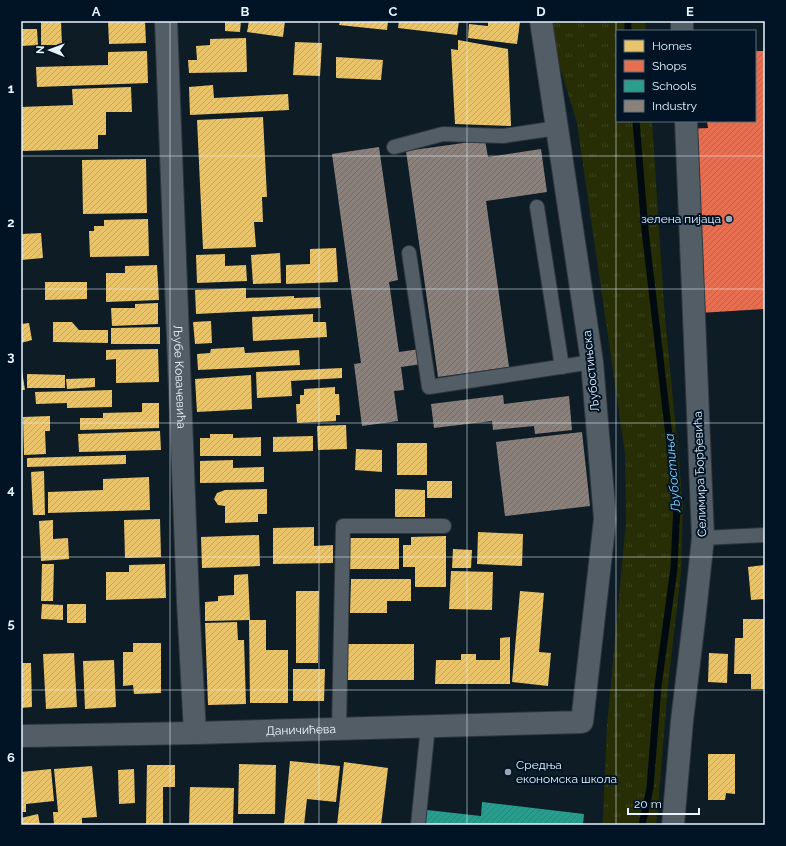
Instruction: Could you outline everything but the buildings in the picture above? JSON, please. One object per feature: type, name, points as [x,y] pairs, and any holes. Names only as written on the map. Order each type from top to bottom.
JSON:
[{"type":"street","name":"Љубе Ковачевића","points":[[166,21],[188,602],[195,733]]},
{"type":"street","name":"Љубостињска","points":[[541,21],[592,362],[605,519],[582,722]]},
{"type":"street","name":"Селимира Ђорђевића","points":[[673,825],[682,721],[703,538],[686,122]]},
{"type":"street","name":"Даничићева","points":[[21,736],[195,733],[582,722]]},
{"type":"lane","points":[[394,146],[443,134],[503,136],[557,128]]},
{"type":"lane","points":[[537,207],[562,367]]},
{"type":"lane","points":[[409,253],[429,387],[592,362]]},
{"type":"lane","points":[[338,729],[343,526],[444,526]]},
{"type":"lane","points":[[703,538],[765,535]]},
{"type":"lane","points":[[418,825],[428,726]]},
{"type":"green space","points":[[546,21],[645,21],[646,30],[616,30],[616,122],[652,122],[664,306],[683,505],[681,572],[668,685],[656,825],[602,825],[607,725],[626,522],[625,453],[577,123]]},
{"type":"waterway","name":"Љубостиња","points":[[628,21],[628,30]]},
{"type":"waterway","name":"Љубостиња","points":[[636,122],[645,230],[677,504],[674,568],[658,686],[650,788],[642,825]]},
{"type":"place","name":"зелена пијаца","points":[[729,219]]},
{"type":"place","name":"Средња економска школа","points":[[508,772]]}]
